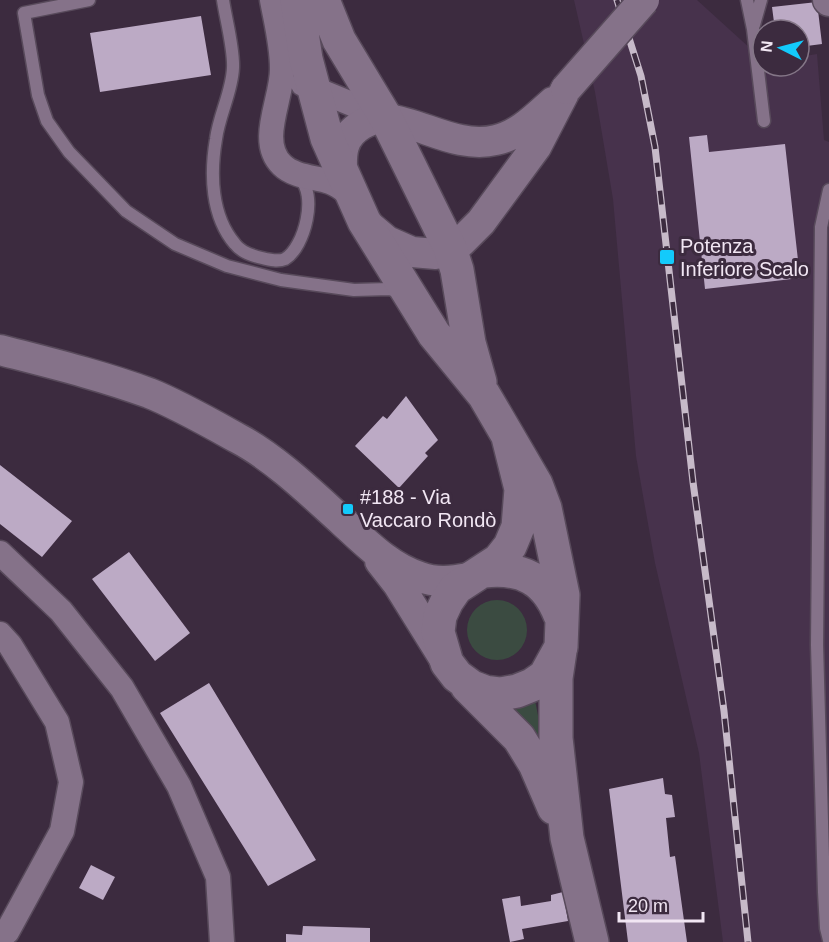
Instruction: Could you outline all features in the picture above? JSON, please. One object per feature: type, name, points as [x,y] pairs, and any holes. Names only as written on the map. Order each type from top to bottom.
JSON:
[{"type":"main road","points":[[297,0],[313,88],[327,138],[353,197],[434,334],[484,395],[536,484],[545,508],[562,595],[560,615],[562,631],[556,678],[555,714],[567,838],[592,942]]},
{"type":"main road","points":[[323,0],[339,40],[386,118],[450,248],[457,270],[469,342],[484,395]]},
{"type":"main road","points":[[508,437],[521,489],[518,527],[510,546],[499,560],[456,588],[440,616],[438,632],[452,670],[519,738],[535,764],[567,838]]},
{"type":"main road","points":[[477,575],[508,570],[532,578],[554,599],[560,615]]},
{"type":"main road","points":[[452,670],[472,687],[485,692],[501,694],[517,691],[545,676],[561,647]]},
{"type":"street","points":[[272,0],[281,54],[282,82],[272,127],[274,154],[282,165],[291,171],[331,182],[340,187],[353,197],[387,241],[412,252],[436,254],[471,234],[536,147],[566,89]]},
{"type":"street","points":[[281,54],[293,76],[301,83],[386,118],[466,141],[497,140],[512,135],[526,126],[566,89],[644,0]]},
{"type":"street","points":[[353,197],[344,145],[350,134],[368,122],[386,118]]},
{"type":"street","points":[[0,350],[88,373],[152,394],[242,440],[299,482],[367,544],[394,565],[421,578],[450,581],[477,575]]},
{"type":"street","points":[[367,544],[398,584],[452,670]]},
{"type":"street","points":[[0,553],[62,611],[122,688],[173,776],[218,877],[222,942]]},
{"type":"street","points":[[0,634],[10,645],[57,722],[71,782],[62,831],[9,937]]},
{"type":"lane","points":[[89,0],[24,13],[38,95],[47,121],[69,152],[126,211],[175,244],[227,266],[291,281],[354,290],[389,289],[401,292],[418,306]]},
{"type":"lane","points":[[223,0],[233,66],[230,87],[216,139],[213,188],[220,222],[236,245],[252,256],[274,261],[283,260],[293,252],[304,234],[307,190],[304,182],[291,171]]},
{"type":"lane","points":[[747,0],[751,19]]},
{"type":"lane","points":[[756,18],[761,0]]},
{"type":"lane","points":[[759,78],[764,121]]},
{"type":"lane","points":[[829,190],[821,227],[817,645],[824,892],[829,940]]},
{"type":"shaded area","points":[[574,0],[697,0],[751,49],[751,78],[811,78],[811,55],[817,54],[824,140],[829,142],[829,942],[723,942],[699,753],[655,563],[636,456],[613,199],[595,92]]},
{"type":"green space","points":[[491,600],[503,600],[519,608],[525,618],[527,630],[525,642],[519,652],[503,660],[491,660],[475,652],[467,636],[467,624],[475,608]]},
{"type":"green space","points":[[535,700],[542,736],[539,740],[513,710],[513,708]]},
{"type":"building","points":[[817,2],[822,44],[811,45],[811,18],[773,18],[772,7]]},
{"type":"building","points":[[201,16],[211,75],[100,92],[90,33]]},
{"type":"building","points":[[707,135],[709,152],[785,144],[800,278],[705,289],[689,137]]},
{"type":"building","points":[[406,396],[438,440],[425,453],[428,456],[399,488],[355,446],[383,416],[387,419]]},
{"type":"building","points":[[0,465],[72,521],[42,557],[0,524]]},
{"type":"building","points":[[129,552],[190,633],[155,661],[92,579]]},
{"type":"building","points":[[209,683],[316,860],[268,886],[160,713]]},
{"type":"building","points":[[663,778],[665,794],[672,795],[675,817],[666,818],[670,857],[675,856],[687,942],[628,942],[609,789]]},
{"type":"building","points":[[91,865],[115,877],[103,900],[79,888]]},
{"type":"building","points":[[563,892],[568,921],[522,929],[524,939],[510,942],[502,899],[520,896],[521,906],[551,901],[551,895]]},
{"type":"building","points":[[303,926],[370,928],[370,942],[286,942],[286,934],[302,935]]},
{"type":"railway","points":[[617,0],[641,76],[655,147],[693,482],[724,711],[748,942]]},
{"type":"place","name":"Potenza Inferiore Scalo","points":[[667,257]]},
{"type":"place","name":"#188 - Via Vaccaro Rondò","points":[[348,509]]}]
